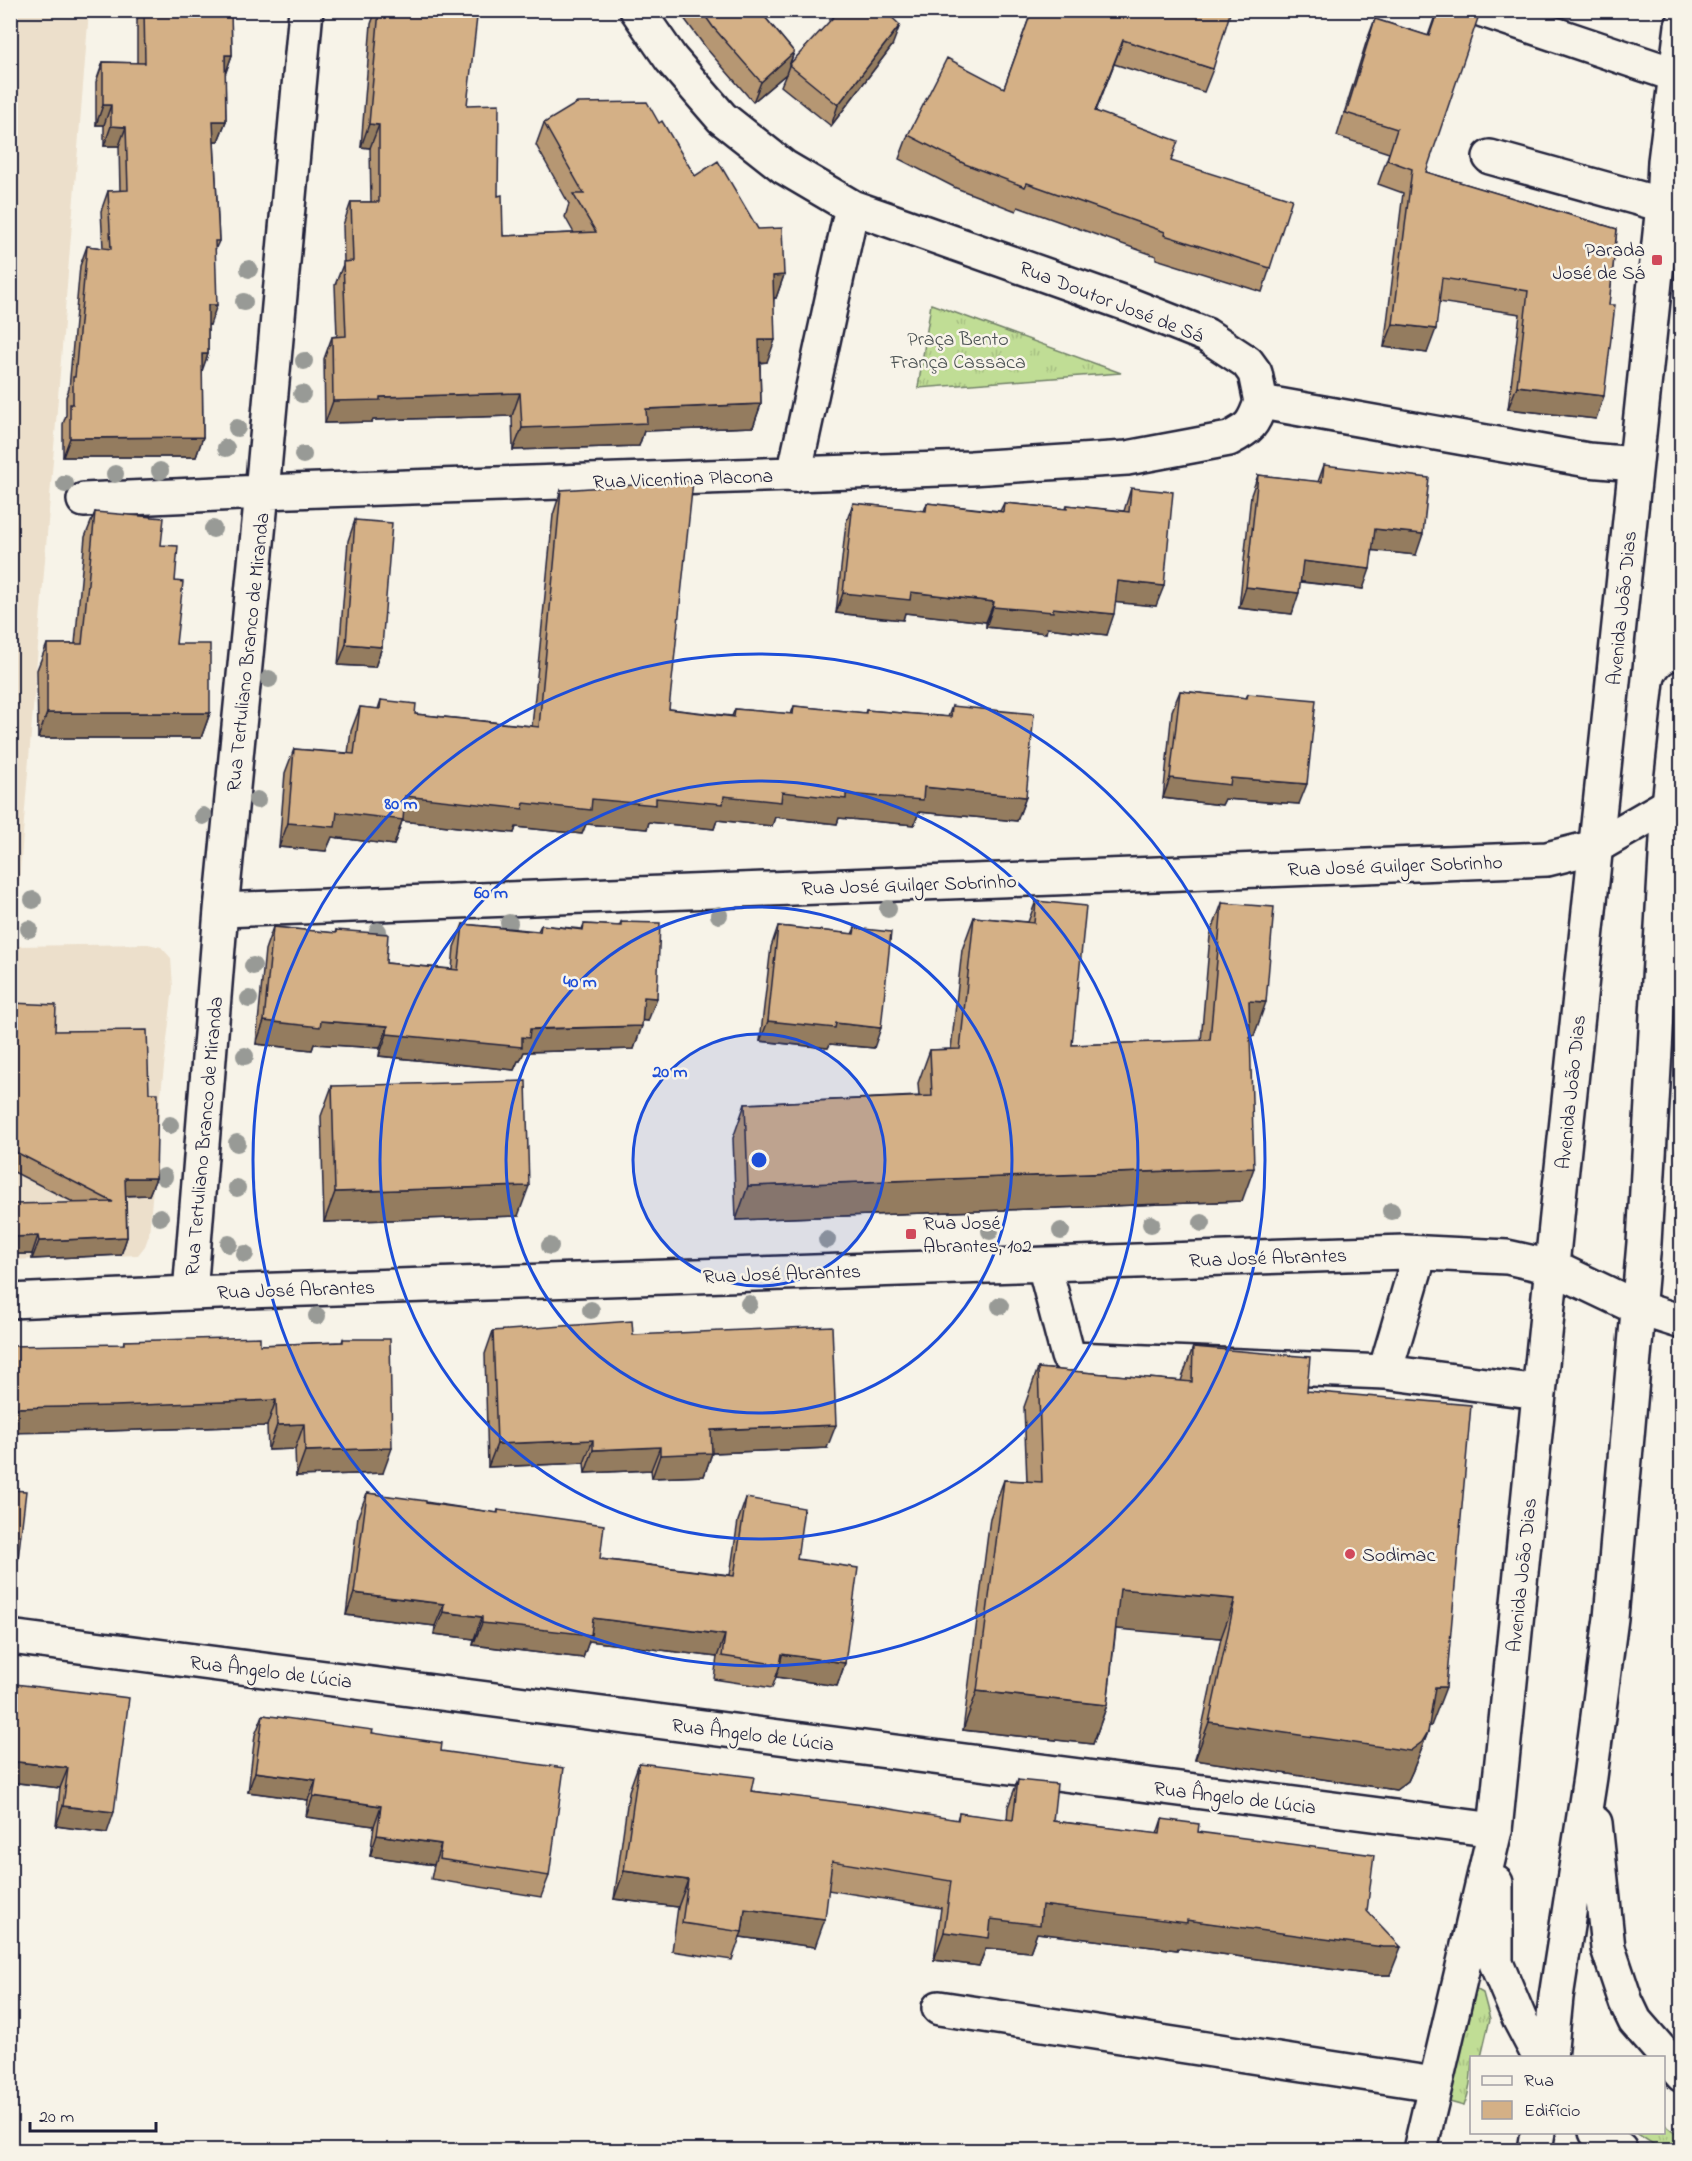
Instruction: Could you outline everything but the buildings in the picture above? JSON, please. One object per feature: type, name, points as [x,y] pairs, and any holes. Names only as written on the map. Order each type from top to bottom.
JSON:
[{"type":"street","name":"Rua Tertuliano Branco de Miranda","points":[[190,1293],[221,910],[306,10]]},
{"type":"street","name":"Rua Doutor José de Sá","points":[[637,10],[671,59],[722,118],[784,167],[852,207],[1131,305],[1206,335],[1247,362],[1255,373],[1261,402]]},
{"type":"street","points":[[1483,10],[1676,75]]},
{"type":"street","name":"Avenida João Dias","points":[[1420,2151],[1495,1830],[1663,205],[1665,161],[1682,26]]},
{"type":"street","points":[[1490,157],[1663,205]]},
{"type":"street","points":[[794,475],[852,207]]},
{"type":"street","name":"Rua Vicentina Placona","points":[[84,500],[971,468],[1127,458],[1229,439],[1244,431],[1254,422],[1261,402]]},
{"type":"street","points":[[1261,402],[1588,459],[1635,464]]},
{"type":"street","points":[[1550,2056],[1556,1996],[1590,1777],[1611,1618],[1644,1243],[1682,687]]},
{"type":"street","name":"Rua José Guilger Sobrinho","points":[[221,910],[1547,859],[1595,847],[1675,800]]},
{"type":"street","points":[[1385,1372],[1420,1253]]},
{"type":"street","name":"Rua José Abrantes","points":[[10,1301],[190,1293],[1420,1253],[1507,1257],[1552,1267],[1638,1308],[1682,1322]]},
{"type":"street","points":[[1044,1265],[1068,1356],[1074,1359],[1385,1372],[1539,1392]]},
{"type":"street","name":"Rua Ângelo de Lúcia","points":[[10,1637],[1495,1830]]},
{"type":"street","points":[[1590,1777],[1608,1948],[1626,2002],[1635,2021],[1682,2075]]},
{"type":"street","points":[[1495,1830],[1496,1963],[1520,2020],[1539,2056]]},
{"type":"street","points":[[939,2008],[1434,2084]]},
{"type":"street","points":[[1535,2151],[1538,2134]]},
{"type":"street","points":[[1597,2134],[1620,2151]]},
{"type":"shaded area","points":[[10,11],[89,11],[14,946],[148,944],[161,947],[171,958],[173,987],[160,1102],[149,1235],[138,1255],[11,1260]]},
{"type":"green space","name":"Praça Bento França Cassaca","points":[[931,304],[1121,373],[918,388]]},
{"type":"green space","points":[[1474,1988],[1483,1993],[1490,2019],[1481,2056],[1470,2056],[1470,2082],[1464,2106],[1446,2101]]},
{"type":"green space","points":[[1665,2125],[1681,2137],[1681,2150],[1662,2150],[1638,2134],[1665,2134]]},
{"type":"place","name":"Parada José de Sá","points":[[1657,260]]},
{"type":"place","name":"Rua José Abrantes, 102","points":[[911,1234]]},
{"type":"place","name":"Sodimac","points":[[1350,1554]]}]
